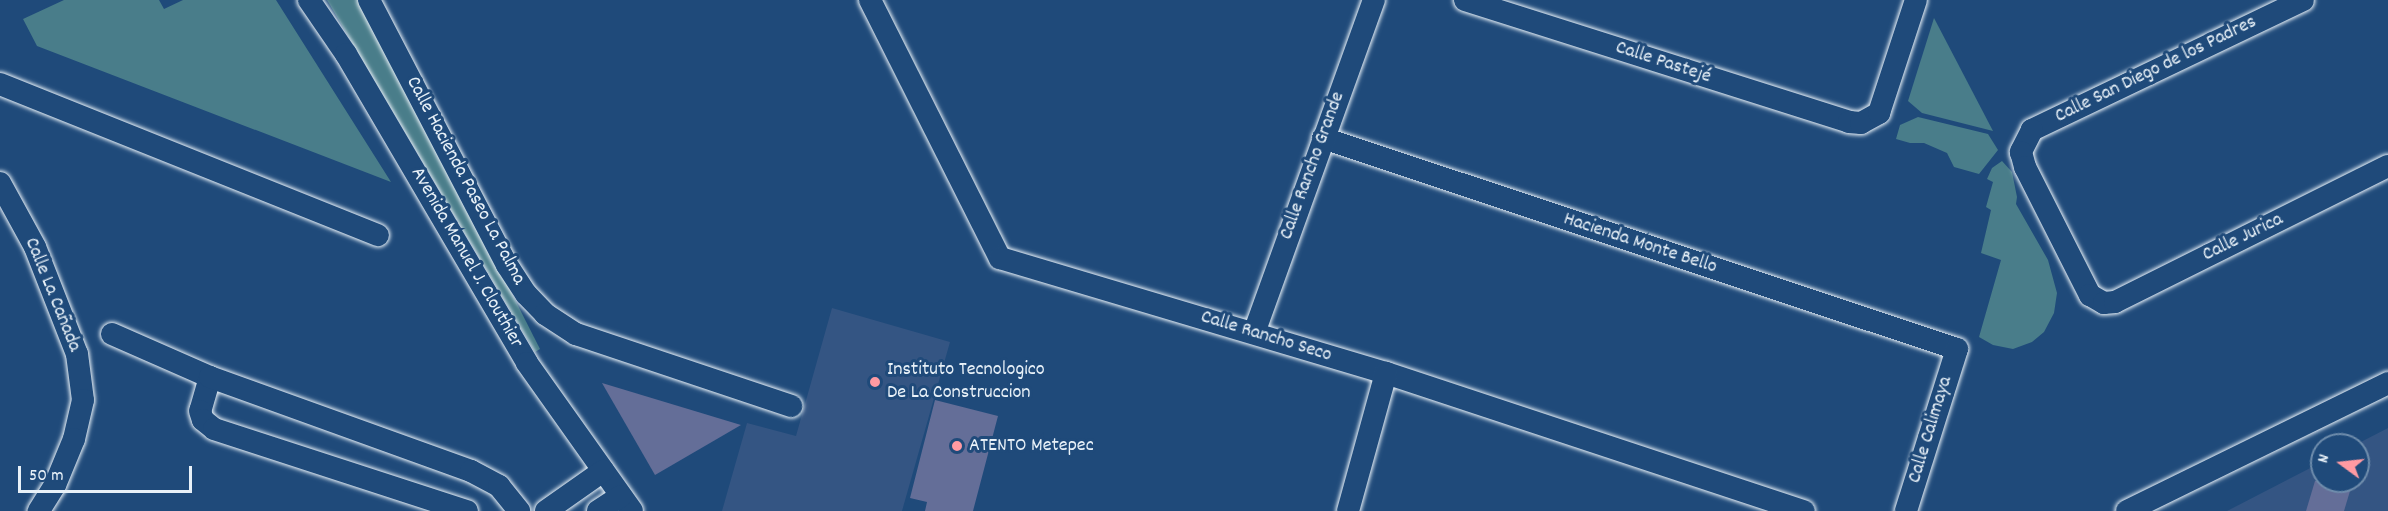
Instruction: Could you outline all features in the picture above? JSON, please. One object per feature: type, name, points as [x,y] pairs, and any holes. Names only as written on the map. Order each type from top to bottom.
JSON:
[{"type":"street","name":"Avenida Manuel J. Clouthier","points":[[309,0],[346,54],[527,363],[626,503]]},
{"type":"street","name":"Calle Hacienda Paseo La Palma","points":[[369,0],[507,265],[526,294],[545,314],[576,334],[791,405]]},
{"type":"street","name":"Calle Rancho Seco","points":[[870,0],[1000,258],[1386,373],[1804,511]]},
{"type":"street","name":"Calle Rancho Grande","points":[[1254,333],[1374,0]]},
{"type":"street","name":"Calle Pastejé","points":[[1465,0],[1849,122],[1861,123],[1879,113],[1916,0]]},
{"type":"street","name":"Calle San Diego de los Padres","points":[[2097,301],[2090,295],[2025,166],[2021,152],[2032,130],[2303,0]]},
{"type":"street","points":[[0,84],[378,235]]},
{"type":"street","name":"Hacienda Monte Bello","points":[[1323,138],[1957,349]]},
{"type":"street","name":"Calle Jurica","points":[[2097,301],[2115,302],[2388,166]]},
{"type":"street","name":"Calle La Cañada","points":[[0,183],[35,247],[77,354],[79,365],[83,400],[74,439],[55,485],[39,511]]},
{"type":"street","points":[[112,334],[210,377],[471,471],[499,486],[519,511]]},
{"type":"street","name":"Calle Calimaya","points":[[1906,511],[1957,349]]},
{"type":"street","points":[[1348,511],[1386,373]]},
{"type":"street","points":[[210,377],[200,411],[203,420],[214,429],[467,511]]},
{"type":"street","points":[[2127,511],[2388,383]]},
{"type":"street","points":[[546,511],[603,471]]},
{"type":"street","points":[[598,511],[626,503]]},
{"type":"shaded area","name":"Instituto Tecnologico De La Construccion","points":[[832,308],[950,342],[902,511],[722,511],[747,423],[796,436]]},
{"type":"shaded area","points":[[2388,428],[2388,511],[2227,511],[2310,468],[2310,493],[2370,493],[2370,437]]},
{"type":"green space","points":[[64,0],[159,0],[164,9],[183,0],[276,0],[391,182],[37,46],[23,19]]},
{"type":"green space","points":[[327,0],[363,0],[540,349],[535,352]]},
{"type":"green space","points":[[1934,18],[1993,131],[1922,113],[1908,101]]},
{"type":"green space","points":[[1918,117],[1988,134],[1998,150],[1979,174],[1954,167],[1947,153],[1924,143],[1910,143],[1896,139],[1900,125]]},
{"type":"green space","points":[[2002,161],[2012,172],[2017,197],[2016,204],[2048,260],[2057,293],[2054,313],[2044,332],[2032,342],[2013,349],[1993,345],[1979,337],[2001,260],[1981,253],[1991,210],[1986,207],[1993,182],[1987,179],[1992,168]]},
{"type":"building","points":[[602,383],[741,425],[655,475]]},
{"type":"building","name":"ATENTO Metepec","points":[[935,400],[998,416],[973,511],[925,511],[927,502],[910,498]]},
{"type":"building","points":[[2311,493],[2349,493],[2344,511],[2306,511]]},
{"type":"place","name":"Instituto Tecnologico De La Construccion","points":[[875,382]]},
{"type":"place","name":"ATENTO Metepec","points":[[957,446]]}]
